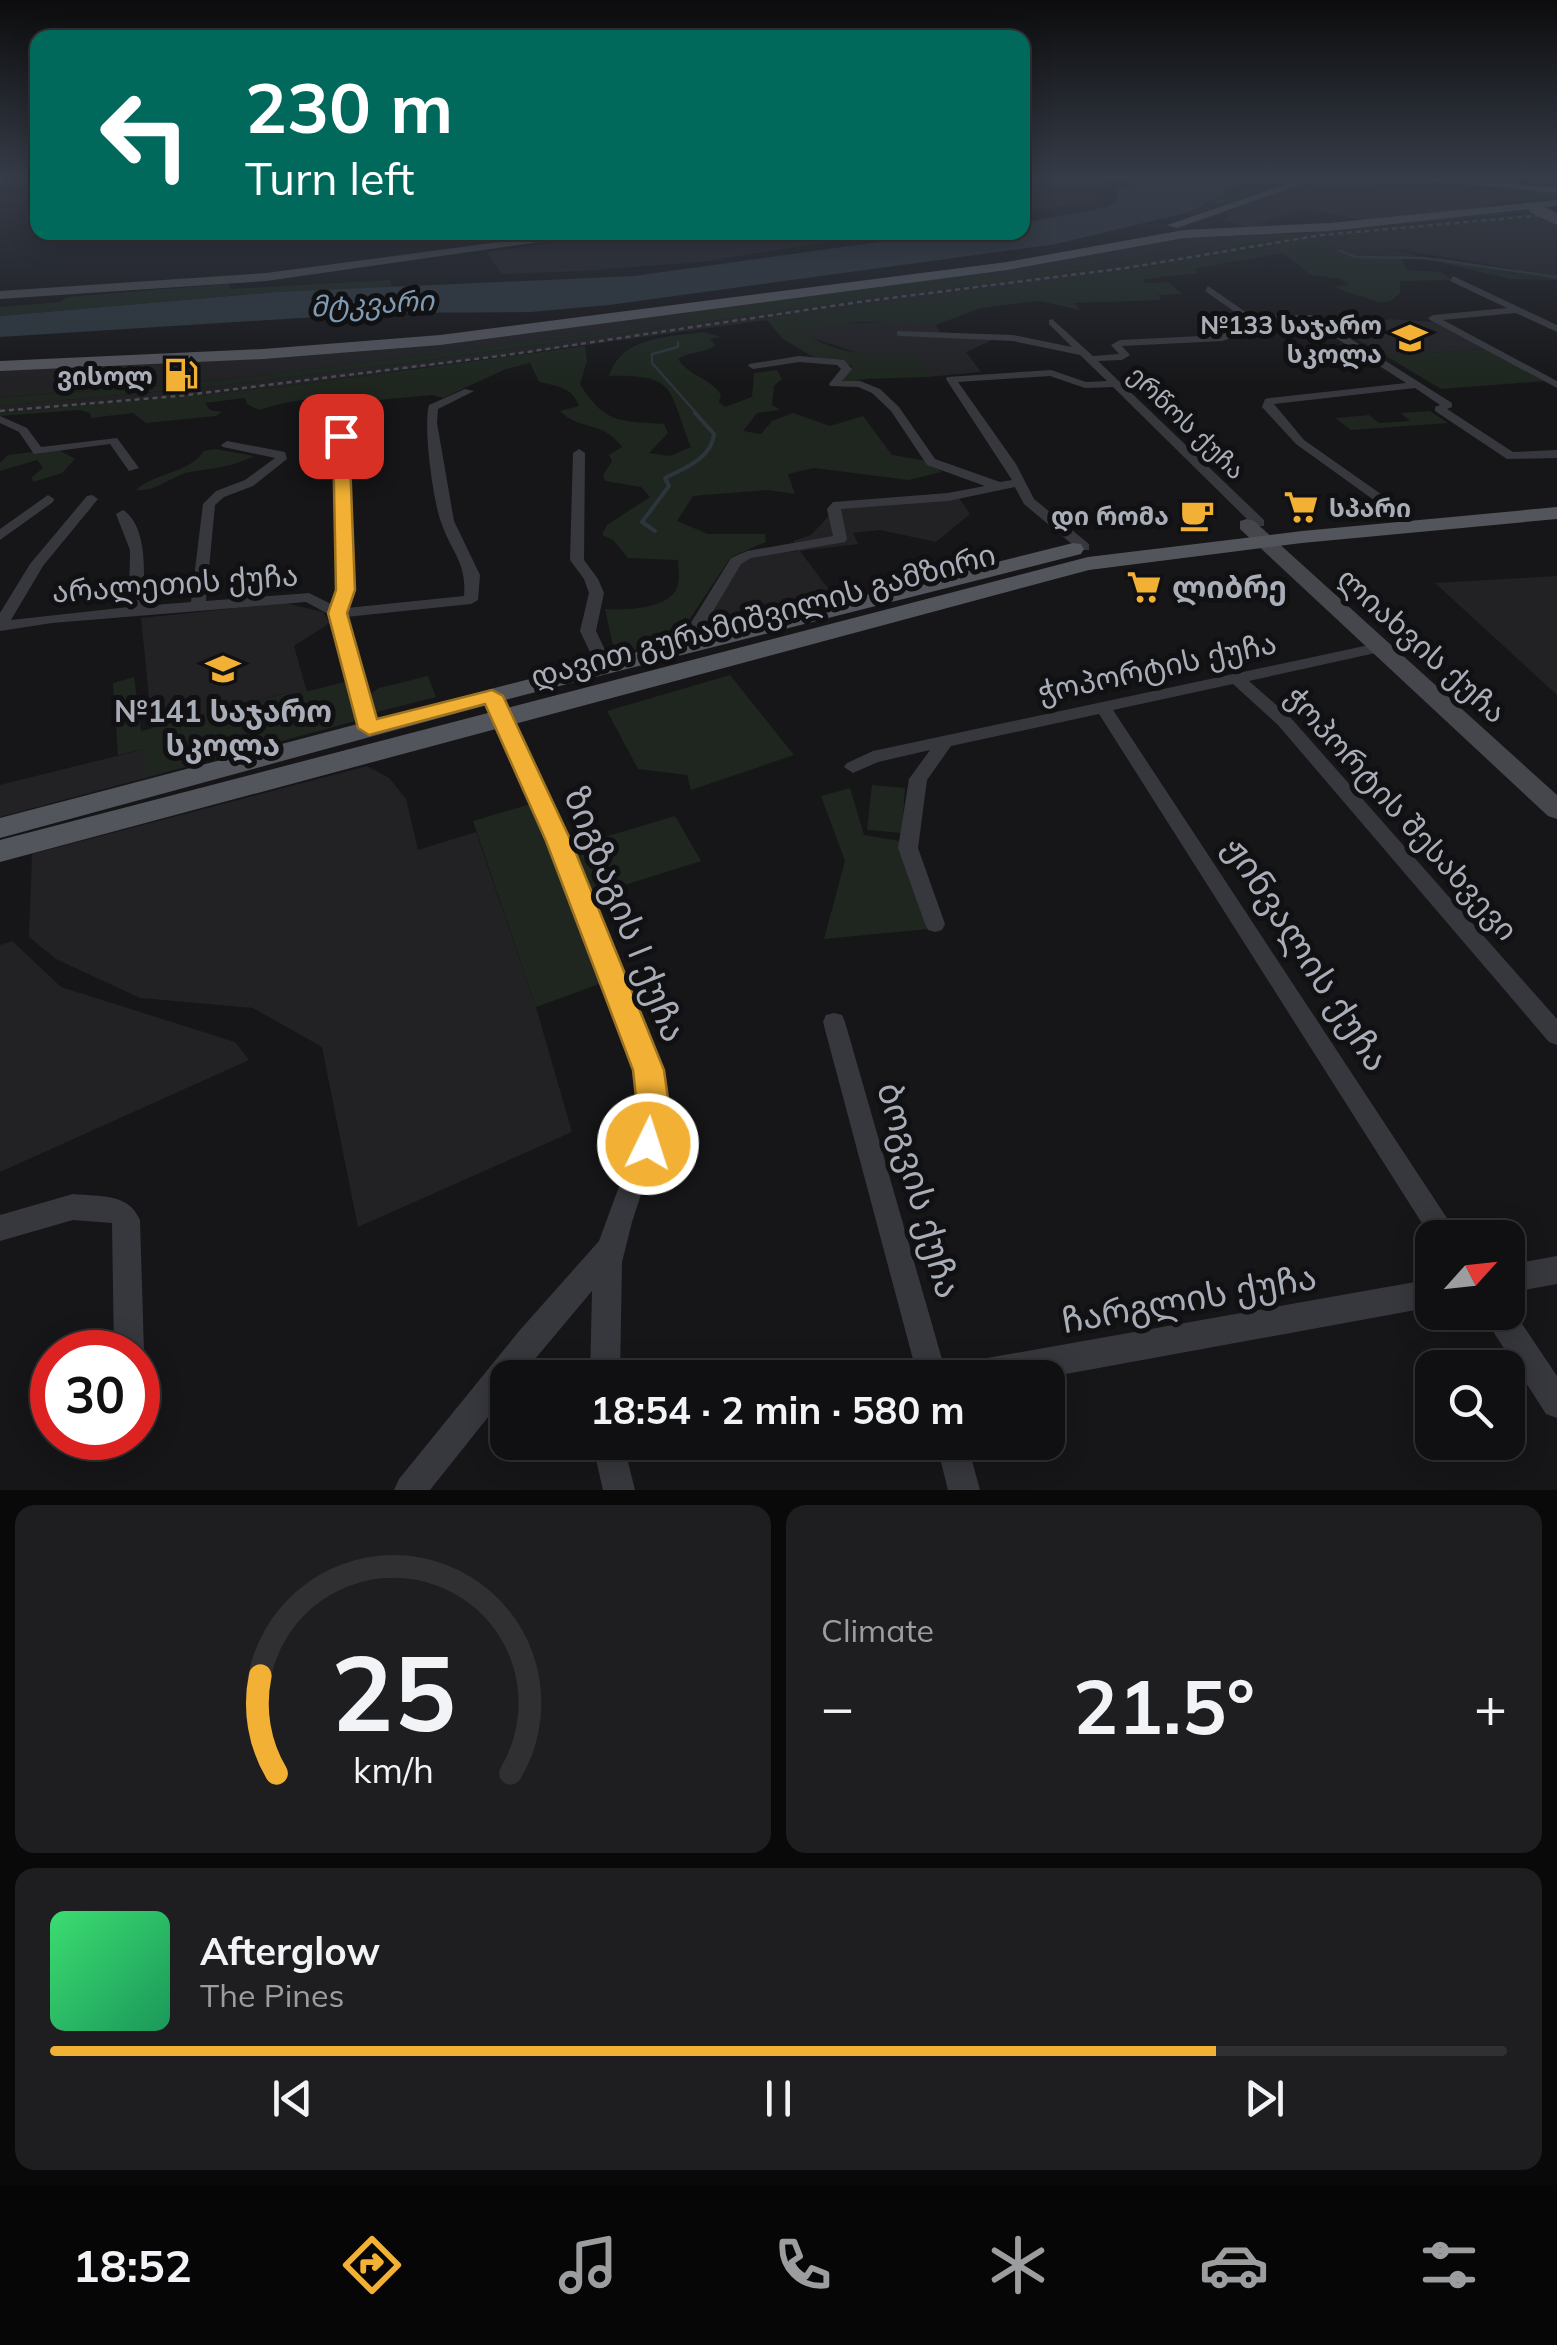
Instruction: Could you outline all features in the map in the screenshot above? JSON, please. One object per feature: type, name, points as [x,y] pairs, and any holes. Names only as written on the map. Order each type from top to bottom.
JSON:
[{"type":"main road","points":[[0,295],[255,278],[494,247]]},
{"type":"main road","points":[[0,355],[299,344],[467,329],[996,260],[1063,247]]},
{"type":"main road","points":[[0,366],[277,353],[460,338],[1007,266],[1118,247]]},
{"type":"main road","name":"დავით გურამიშვილის გამზირი","points":[[0,828],[369,728],[498,707],[605,667],[1084,546],[1557,500]]},
{"type":"main road","name":"დავით გურამიშვილის გამზირი","points":[[0,851],[498,707],[1060,570],[1256,530],[1557,513]]},
{"type":"main road","name":"ლიახვის ქუჩა","points":[[1256,530],[1557,810]]},
{"type":"street","points":[[1453,279],[1557,329]]},
{"type":"street","points":[[900,333],[1013,338],[1086,356],[1122,357],[1125,355],[1116,345],[1120,343],[1222,338],[1240,330],[1262,330],[1208,289]]},
{"type":"street","points":[[1519,310],[1434,318],[1557,385]]},
{"type":"street","points":[[1248,318],[1310,316],[1448,405],[1440,409],[1511,456],[1557,454]]},
{"type":"street","name":"ერწოს ქუჩა","points":[[1052,322],[1256,530]]},
{"type":"street","points":[[754,366],[798,359],[840,362],[847,369],[834,384],[860,384],[876,390],[895,408],[931,462],[1029,500],[1084,546]]},
{"type":"street","points":[[1029,500],[951,378],[1051,373],[1084,385],[1116,384]]},
{"type":"street","points":[[1401,513],[1300,442],[1268,406],[1269,401],[1325,393],[1416,385]]},
{"type":"street","name":"არალეთის ქუჩა","points":[[0,626],[309,597],[337,613],[470,600],[474,575],[447,521],[430,423],[433,408],[470,391]]},
{"type":"street","points":[[0,419],[24,430],[38,452],[113,440],[133,468]]},
{"type":"street","points":[[336,420],[344,454],[346,590],[337,613],[369,728]]},
{"type":"street","points":[[198,607],[210,504],[220,494],[249,484],[281,459],[281,455],[273,452],[228,445]]},
{"type":"street","points":[[580,453],[577,560],[598,585],[599,601],[588,632],[605,667]]},
{"type":"street","points":[[684,647],[736,561],[747,555],[840,539],[833,510],[838,505],[1003,488],[1020,482]]},
{"type":"street","points":[[0,536],[48,499]]},
{"type":"street","points":[[0,626],[37,564],[92,499]]},
{"type":"street","points":[[123,514],[137,550],[136,611]]},
{"type":"street","name":"ჭოპორტის ქუჩა","points":[[853,767],[873,757],[1383,647]]},
{"type":"street","name":"ჭოპორტის შესახვევი","points":[[1238,680],[1284,721],[1557,1035]]},
{"type":"street","name":"ზიგზაგის I ქუჩა","points":[[498,707],[558,841],[648,1070],[653,1106],[648,1144],[610,1250],[605,1360]]},
{"type":"street","name":"ჟინვალის ქუჩა","points":[[1104,708],[1436,1220]]},
{"type":"street","points":[[935,924],[908,848],[918,779],[944,744]]},
{"type":"street","name":"ბოგვის ქუჩა","points":[[834,1022],[928,1360]]},
{"type":"street","points":[[0,1228],[73,1207],[119,1211],[128,1220],[129,1330]]},
{"type":"street","points":[[410,1490],[530,1340],[610,1250]]},
{"type":"street","points":[[1525,1276],[1557,1270]]},
{"type":"street","name":"ჩარგლის ქუჩა","points":[[1057,1360],[1415,1295]]},
{"type":"street","points":[[1509,1330],[1557,1404]]},
{"type":"street","points":[[612,1460],[619,1490]]},
{"type":"street","points":[[956,1460],[964,1490]]},
{"type":"shaded area","points":[[527,247],[799,247],[700,262],[502,274],[487,252]]},
{"type":"shaded area","points":[[1128,247],[1205,247],[1003,276],[977,273]]},
{"type":"shaded area","points":[[1205,247],[1235,247],[429,360],[208,387],[0,406],[0,398],[225,380],[688,322],[680,312],[977,273],[1003,276]]},
{"type":"shaded area","points":[[1235,247],[1266,247],[1129,270],[282,387],[0,413],[0,406],[208,387],[429,360]]},
{"type":"shaded area","points":[[1266,247],[1334,247],[1417,255],[1402,259],[1407,270],[1441,272],[1452,280],[1400,281],[1400,293],[1391,301],[1379,303],[1334,286],[1349,285],[1341,279],[1311,275],[1282,253],[1194,269],[1198,273],[1142,280],[1168,282],[1182,294],[1158,295],[1162,300],[1074,303],[1080,310],[1040,301],[981,308],[936,325],[860,322],[802,331],[842,349],[916,356],[927,377],[840,384],[853,366],[813,357],[783,339],[765,318],[1129,270]]},
{"type":"shaded area","points":[[1331,247],[1557,247],[1556,276],[1402,250]]},
{"type":"shaded area","points":[[1434,257],[1555,276],[1557,272],[1557,280],[1510,279],[1443,263]]},
{"type":"shaded area","points":[[390,280],[392,287],[276,292],[0,316],[0,307],[60,302],[67,297],[229,284],[230,289]]},
{"type":"shaded area","points":[[680,312],[690,322],[225,380],[0,398],[0,369],[335,351]]},
{"type":"shaded area","name":"№133 საჯარო სკოლა","points":[[1388,319],[1434,322],[1485,349],[1386,356],[1336,327],[1380,324]]},
{"type":"shaded area","points":[[832,324],[936,325],[940,332],[997,338],[966,352],[981,372],[927,377],[915,356],[867,356],[801,331]]},
{"type":"shaded area","points":[[704,332],[721,337],[710,339],[715,345],[711,348],[678,359],[721,394],[719,402],[725,407],[752,397],[754,373],[777,370],[782,379],[774,386],[772,405],[780,410],[757,413],[743,431],[761,434],[772,421],[793,413],[830,426],[863,416],[892,455],[928,461],[942,472],[909,480],[814,468],[788,474],[795,494],[768,490],[693,496],[677,521],[708,534],[765,534],[766,542],[731,557],[677,638],[615,655],[605,609],[647,607],[667,599],[678,584],[678,560],[628,558],[613,540],[602,535],[607,525],[650,497],[641,487],[605,481],[603,475],[612,461],[609,455],[622,447],[606,433],[576,422],[560,411],[579,406],[568,391],[539,382],[530,363],[506,369],[443,398],[433,395],[377,400],[377,406],[367,407],[363,398],[335,403],[334,398],[324,398],[259,410],[247,404],[245,398],[205,403],[210,410],[222,412],[216,416],[146,423],[133,413],[91,418],[90,413],[79,410],[0,416],[282,387],[585,346],[587,361],[580,384],[589,397],[615,418],[664,424],[668,433],[649,453],[670,456],[691,447],[668,390],[648,378],[609,376],[615,363],[635,346]]},
{"type":"shaded area","points":[[1485,349],[1546,381],[1441,389],[1386,356]]},
{"type":"shaded area","points":[[1430,411],[1448,423],[1351,430],[1335,418],[1369,415],[1379,423],[1410,421],[1401,413]]},
{"type":"shaded area","points":[[57,449],[75,459],[62,473],[33,482],[32,477],[43,468],[37,460],[0,471],[0,463],[8,455]]},
{"type":"shaded area","points":[[215,449],[254,456],[183,474],[151,489],[136,490],[190,464],[204,451]]},
{"type":"shaded area","points":[[960,499],[970,514],[936,542],[880,530],[853,533],[858,544],[800,551],[836,599],[698,633],[732,568],[754,555],[798,551],[793,541],[811,535],[838,506]]},
{"type":"shaded area","points":[[1557,576],[1557,695],[1435,583]]},
{"type":"shaded area","name":"№141 საჯარო სკოლა","points":[[285,603],[323,612],[330,623],[294,646],[307,692],[289,696],[287,693],[152,728],[141,618]]},
{"type":"shaded area","points":[[730,675],[794,755],[691,790],[687,775],[638,769],[607,711]]},
{"type":"shaded area","points":[[428,676],[436,697],[369,714],[365,697],[379,688]]},
{"type":"shaded area","points":[[134,677],[141,731],[349,681],[359,720],[145,778],[145,749],[118,755],[113,683]]},
{"type":"shaded area","points":[[145,749],[145,778],[0,817],[0,785]]},
{"type":"shaded area","points":[[367,766],[389,778],[406,799],[418,850],[476,832],[536,1007],[572,1132],[358,1227],[322,1047],[253,1008],[140,998],[56,959],[29,937],[32,854]]},
{"type":"shaded area","points":[[872,785],[905,788],[902,833],[867,830]]},
{"type":"shaded area","points":[[850,788],[864,835],[900,841],[928,929],[824,939],[845,861],[821,796]]},
{"type":"shaded area","points":[[534,803],[602,983],[536,1007],[473,821]]},
{"type":"shaded area","points":[[675,816],[701,861],[593,895],[571,847]]},
{"type":"shaded area","points":[[12,941],[61,987],[235,1042],[249,1060],[0,1172],[0,945]]},
{"type":"water","name":"მტკვარი","points":[[846,247],[1037,247],[609,305],[531,312],[381,313],[0,337],[0,316],[276,292],[634,276]]},
{"type":"waterway","points":[[1340,251],[1355,257],[1423,258],[1557,277]]},
{"type":"waterway","points":[[678,342],[678,347],[652,354],[652,363],[698,415]]},
{"type":"waterway","points":[[655,531],[642,522],[669,486],[665,478],[696,461],[712,442],[714,434],[695,413]]},
{"type":"railway","points":[[0,411],[179,396],[507,355],[1253,247]]},
{"type":"place","name":"№133 საჯარო სკოლა","points":[[1410,338]]},
{"type":"place","name":"ვისოლ","points":[[181,375]]},
{"type":"place","name":"სპარი","points":[[1301,507]]},
{"type":"place","name":"დი რომა","points":[[1197,515]]},
{"type":"place","name":"ლიბრე","points":[[1144,587]]},
{"type":"place","name":"№141 საჯარო სკოლა","points":[[223,669]]},
{"type":"route","points":[[341,436],[346,590],[337,613],[369,728],[492,696],[558,841],[648,1070],[653,1106],[648,1144]]}]
